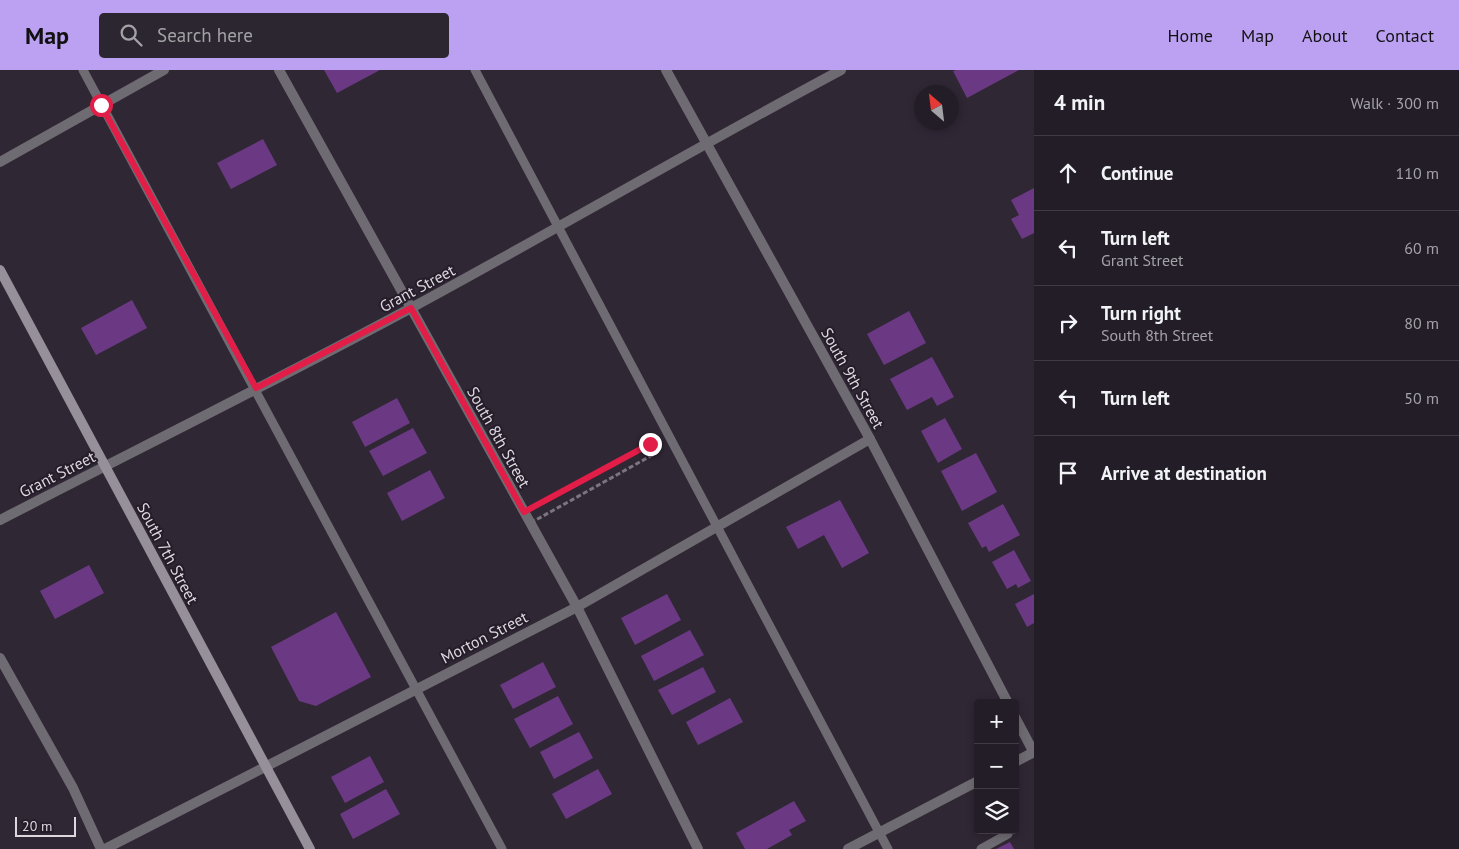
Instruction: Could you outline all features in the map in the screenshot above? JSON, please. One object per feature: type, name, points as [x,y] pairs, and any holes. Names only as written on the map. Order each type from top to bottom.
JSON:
[{"type":"main road","name":"South 7th Street","points":[[0,270],[310,849]]},
{"type":"street","points":[[0,162],[164,70]]},
{"type":"street","name":"South 8th Street","points":[[279,70],[577,607],[698,849]]},
{"type":"street","name":"South 9th Street","points":[[666,70],[870,439],[1006,699]]},
{"type":"street","name":"Grant Street","points":[[0,520],[411,308],[557,228],[706,142],[841,70]]},
{"type":"street","name":"Morton Street","points":[[105,849],[415,688],[577,607],[870,439]]},
{"type":"street","points":[[0,658],[73,788],[101,849]]},
{"type":"street","points":[[1019,724],[1034,752],[1019,760]]},
{"type":"street","points":[[848,849],[974,783]]},
{"type":"lane","points":[[83,70],[256,388],[502,849]]},
{"type":"lane","points":[[475,70],[557,228],[888,849]]},
{"type":"lane","points":[[981,849],[1008,834]]},
{"type":"path","points":[[650,444],[656,453],[534,521],[524,512],[650,444]]},
{"type":"building","points":[[324,70],[380,70],[337,93]]},
{"type":"building","points":[[1019,70],[967,98],[953,71]]},
{"type":"building","points":[[263,139],[277,165],[231,189],[217,163]]},
{"type":"building","points":[[1034,188],[1034,233],[1022,239],[1011,219],[1019,215],[1011,200]]},
{"type":"building","points":[[132,300],[147,328],[96,355],[81,328]]},
{"type":"building","points":[[909,311],[926,343],[884,365],[867,334]]},
{"type":"building","points":[[932,357],[954,397],[937,406],[932,397],[907,410],[890,379]]},
{"type":"building","points":[[397,398],[410,423],[365,447],[352,422]]},
{"type":"building","points":[[945,418],[962,449],[938,463],[921,431]]},
{"type":"building","points":[[413,428],[427,453],[383,476],[369,451]]},
{"type":"building","points":[[976,453],[997,492],[962,511],[941,471]]},
{"type":"building","points":[[430,470],[445,498],[402,521],[387,493]]},
{"type":"building","points":[[840,500],[869,553],[842,568],[824,535],[798,549],[786,527]]},
{"type":"building","points":[[1003,504],[1020,535],[989,552],[986,546],[982,548],[968,523]]},
{"type":"building","points":[[1014,550],[1031,581],[1018,588],[1016,584],[1007,589],[992,562]]},
{"type":"building","points":[[89,565],[104,593],[55,619],[40,591]]},
{"type":"building","points":[[667,594],[681,620],[635,645],[621,618]]},
{"type":"building","points":[[1034,594],[1034,623],[1027,627],[1015,604]]},
{"type":"building","points":[[336,612],[371,677],[316,706],[299,701],[271,647]]},
{"type":"building","points":[[690,630],[704,655],[654,681],[641,656]]},
{"type":"building","points":[[543,662],[556,687],[513,709],[500,685]]},
{"type":"building","points":[[703,667],[716,692],[672,715],[658,690]]},
{"type":"building","points":[[558,696],[573,724],[530,748],[514,719]]},
{"type":"building","points":[[730,698],[743,722],[698,745],[686,722]]},
{"type":"building","points":[[579,732],[593,758],[554,779],[540,752]]},
{"type":"building","points":[[370,756],[384,782],[345,803],[331,777]]},
{"type":"building","points":[[598,769],[612,794],[566,819],[552,794]]},
{"type":"building","points":[[386,789],[400,814],[353,839],[340,814]]},
{"type":"building","points":[[794,801],[806,821],[789,830],[792,835],[767,849],[745,849],[736,833]]},
{"type":"building","points":[[1010,842],[1014,849],[996,849]]},
{"type":"route","points":[[101,105],[256,388],[411,308],[524,512],[650,444]]}]
